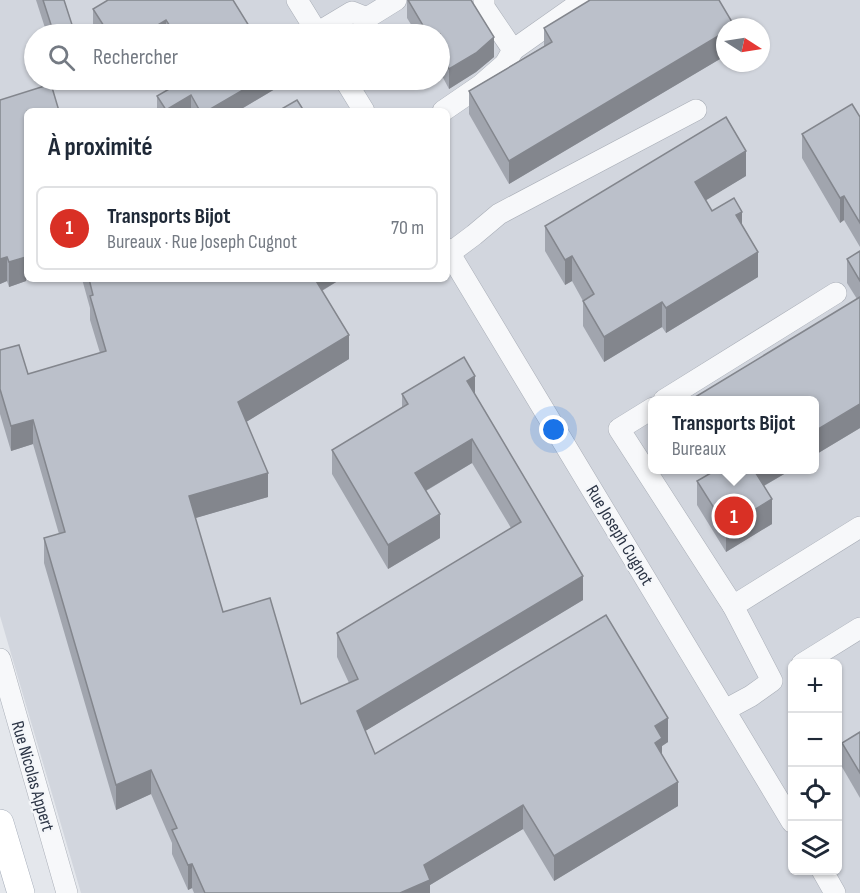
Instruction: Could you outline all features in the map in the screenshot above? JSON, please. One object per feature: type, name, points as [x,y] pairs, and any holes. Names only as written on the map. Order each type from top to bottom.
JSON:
[{"type":"main road","points":[[0,823],[21,893]]},
{"type":"street","points":[[297,0],[311,24]]},
{"type":"street","points":[[328,24],[349,6],[368,18],[396,0]]},
{"type":"street","points":[[484,0],[484,7],[513,50]]},
{"type":"street","points":[[447,108],[481,85],[505,64],[513,50],[584,0]]},
{"type":"street","points":[[351,90],[362,108]]},
{"type":"street","points":[[450,250],[474,235],[499,214],[696,110]]},
{"type":"street","name":"Rue Joseph Cugnot","points":[[450,254],[791,821]]},
{"type":"street","points":[[670,396],[836,293]]},
{"type":"street","points":[[648,411],[619,429],[733,606],[772,681]]},
{"type":"street","points":[[733,606],[860,526]]},
{"type":"street","points":[[809,659],[860,628]]},
{"type":"street","name":"Rue Nicolas Appert","points":[[0,659],[67,893]]},
{"type":"street","points":[[725,710],[788,671]]},
{"type":"street","points":[[825,875],[835,893]]},
{"type":"shaded area","points":[[0,0],[860,0],[860,893],[81,893],[0,616]]},
{"type":"building","points":[[43,0],[64,0],[72,24],[51,24]]},
{"type":"building","points":[[108,0],[233,0],[248,24],[169,24],[166,20],[159,24],[103,24],[93,9]]},
{"type":"building","points":[[408,0],[471,0],[494,37],[476,53],[450,68],[450,24],[422,24]]},
{"type":"building","points":[[590,0],[719,0],[730,18],[716,18],[716,37],[509,161],[469,91],[552,42],[544,28]]},
{"type":"building","points":[[32,90],[53,90],[58,108],[24,108],[24,258],[9,262],[7,257],[0,259],[0,100]]},
{"type":"building","points":[[168,90],[243,90],[212,108],[198,108],[191,95],[169,108],[165,108],[157,96]]},
{"type":"building","points":[[297,100],[302,108],[283,108]]},
{"type":"building","points":[[852,104],[860,117],[860,223],[844,196],[840,198],[802,134]]},
{"type":"building","points":[[726,117],[746,151],[695,182],[712,211],[734,198],[742,212],[736,215],[758,252],[666,308],[662,302],[604,337],[583,301],[594,294],[572,256],[565,260],[545,226]]},
{"type":"building","points":[[860,251],[860,281],[847,259]]},
{"type":"building","points":[[90,282],[317,282],[349,335],[238,402],[268,473],[189,496],[223,612],[270,598],[301,704],[358,679],[337,633],[521,522],[472,439],[415,473],[440,514],[388,545],[332,450],[408,404],[402,394],[464,357],[475,376],[467,381],[583,576],[357,711],[375,754],[606,615],[668,718],[655,726],[662,738],[655,743],[678,782],[554,856],[523,805],[424,865],[430,880],[400,893],[205,893],[192,864],[188,865],[172,830],[177,828],[151,770],[116,785],[44,538],[65,532],[33,420],[11,426],[0,389],[0,350],[19,345],[28,374],[106,351],[90,296],[93,295]]},
{"type":"building","points":[[860,297],[860,404],[819,429],[819,396],[697,396]]},
{"type":"building","points":[[709,474],[756,474],[772,499],[726,527],[697,481]]},
{"type":"building","points":[[860,732],[860,773],[842,743]]},
{"type":"place","name":"Transports Bijot","points":[[734,516]]}]
